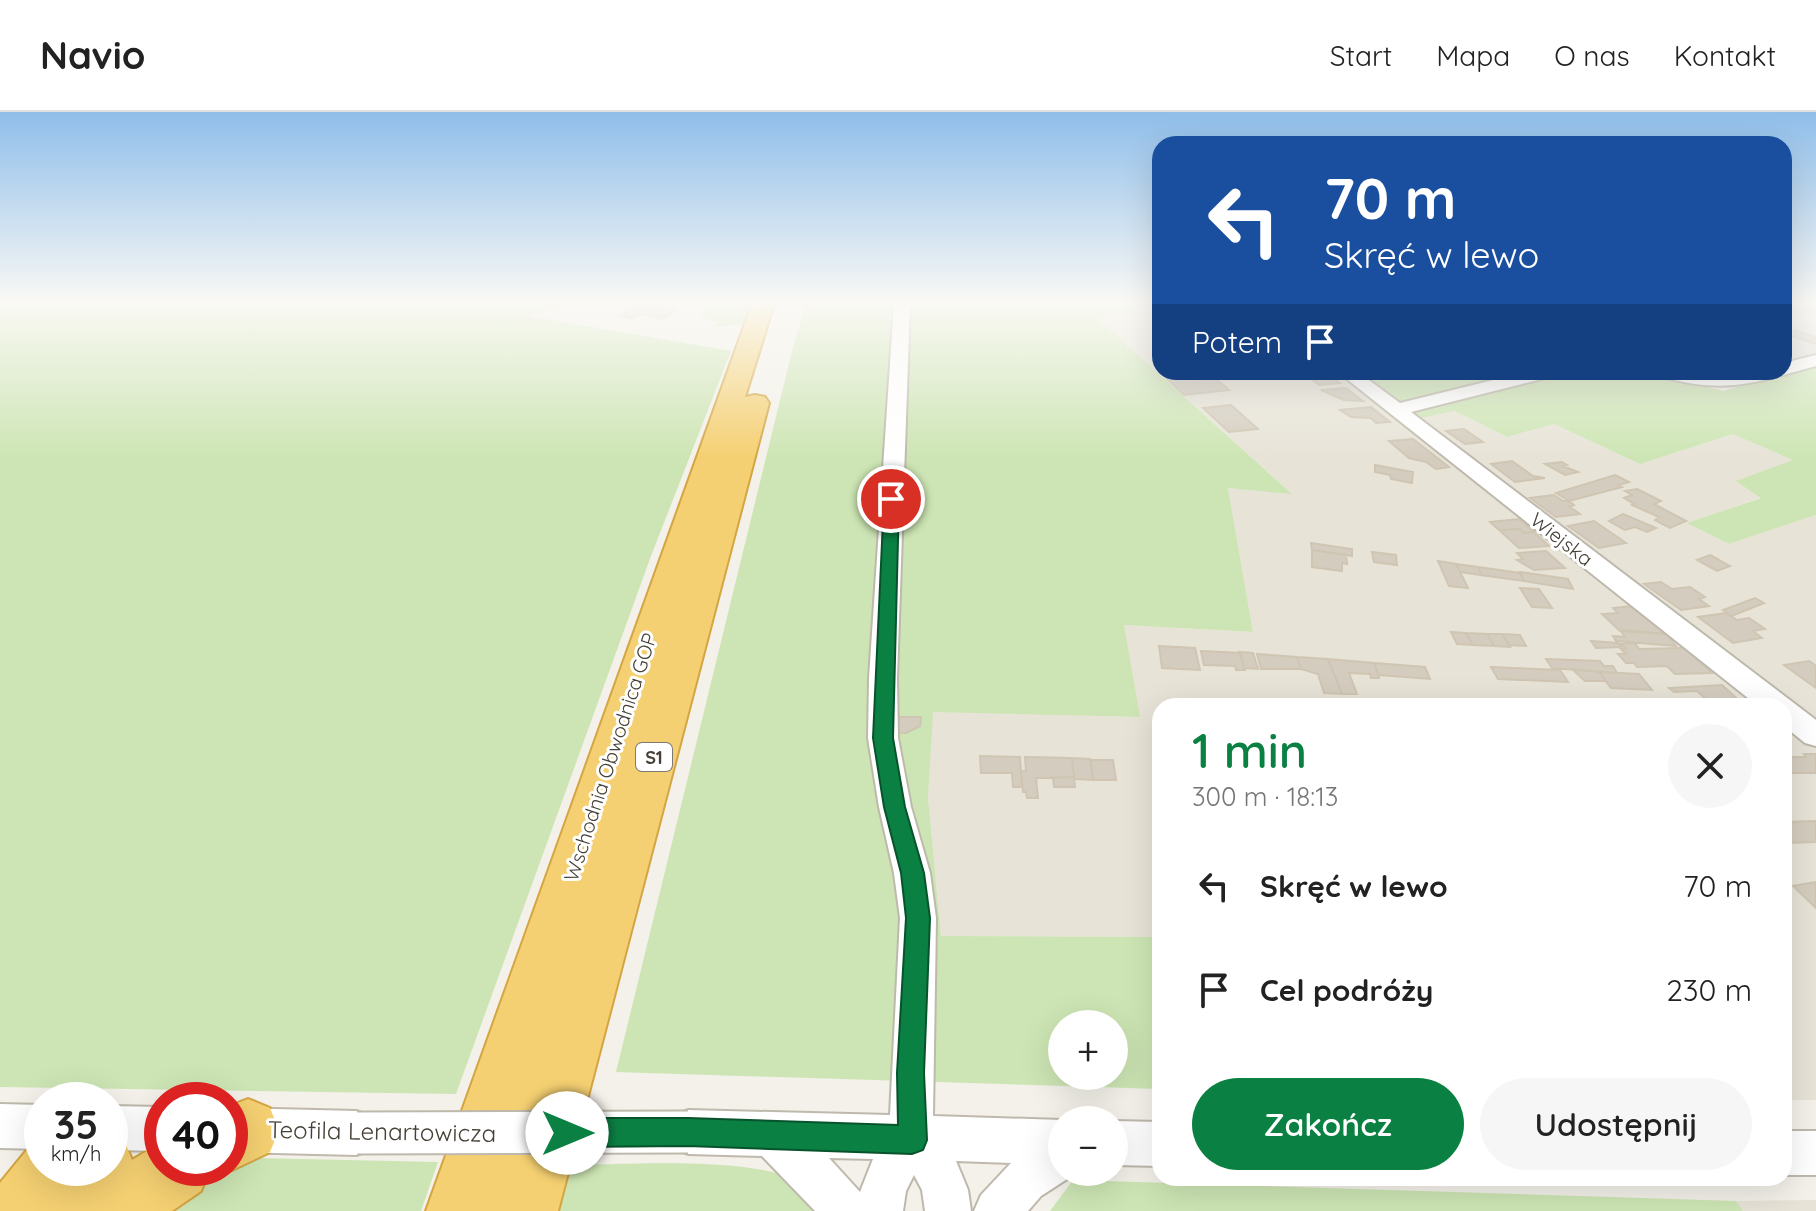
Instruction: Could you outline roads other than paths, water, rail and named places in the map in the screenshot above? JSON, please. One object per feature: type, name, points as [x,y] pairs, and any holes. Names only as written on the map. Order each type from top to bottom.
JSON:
[{"type":"highway","points":[[738,355],[739,367]]},
{"type":"highway","name":"Wschodnia Obwodnica GOP","points":[[459,1211],[743,355]]},
{"type":"highway","name":"Wschodnia Obwodnica GOP","points":[[525,1211],[770,355]]},
{"type":"highway","points":[[20,1211],[40,1186]]},
{"type":"highway","points":[[88,1211],[97,1186]]},
{"type":"highway","points":[[115,1211],[152,1186]]},
{"type":"street","points":[[880,1211],[896,1158],[912,1140],[911,1073],[918,918],[912,873],[895,807],[883,738],[883,678],[899,355]]},
{"type":"street","points":[[1792,367],[1816,360]]},
{"type":"street","name":"Wiejska","points":[[1358,380],[1767,698]]},
{"type":"street","points":[[1397,410],[1516,380]]},
{"type":"street","points":[[1695,380],[1710,384],[1745,380]]},
{"type":"street","points":[[1792,717],[1816,735]]},
{"type":"street","points":[[0,1126],[24,1127]]},
{"type":"street","name":"Teofila Lenartowicza","points":[[248,1133],[688,1132],[1048,1142]]},
{"type":"street","points":[[773,1136],[810,1170],[846,1211]]},
{"type":"street","points":[[912,1140],[930,1155],[940,1174],[948,1211]]},
{"type":"street","points":[[1128,1143],[1152,1144]]},
{"type":"street","points":[[1792,1153],[1816,1153]]},
{"type":"street","points":[[997,1211],[1032,1174],[1048,1165]]}]
